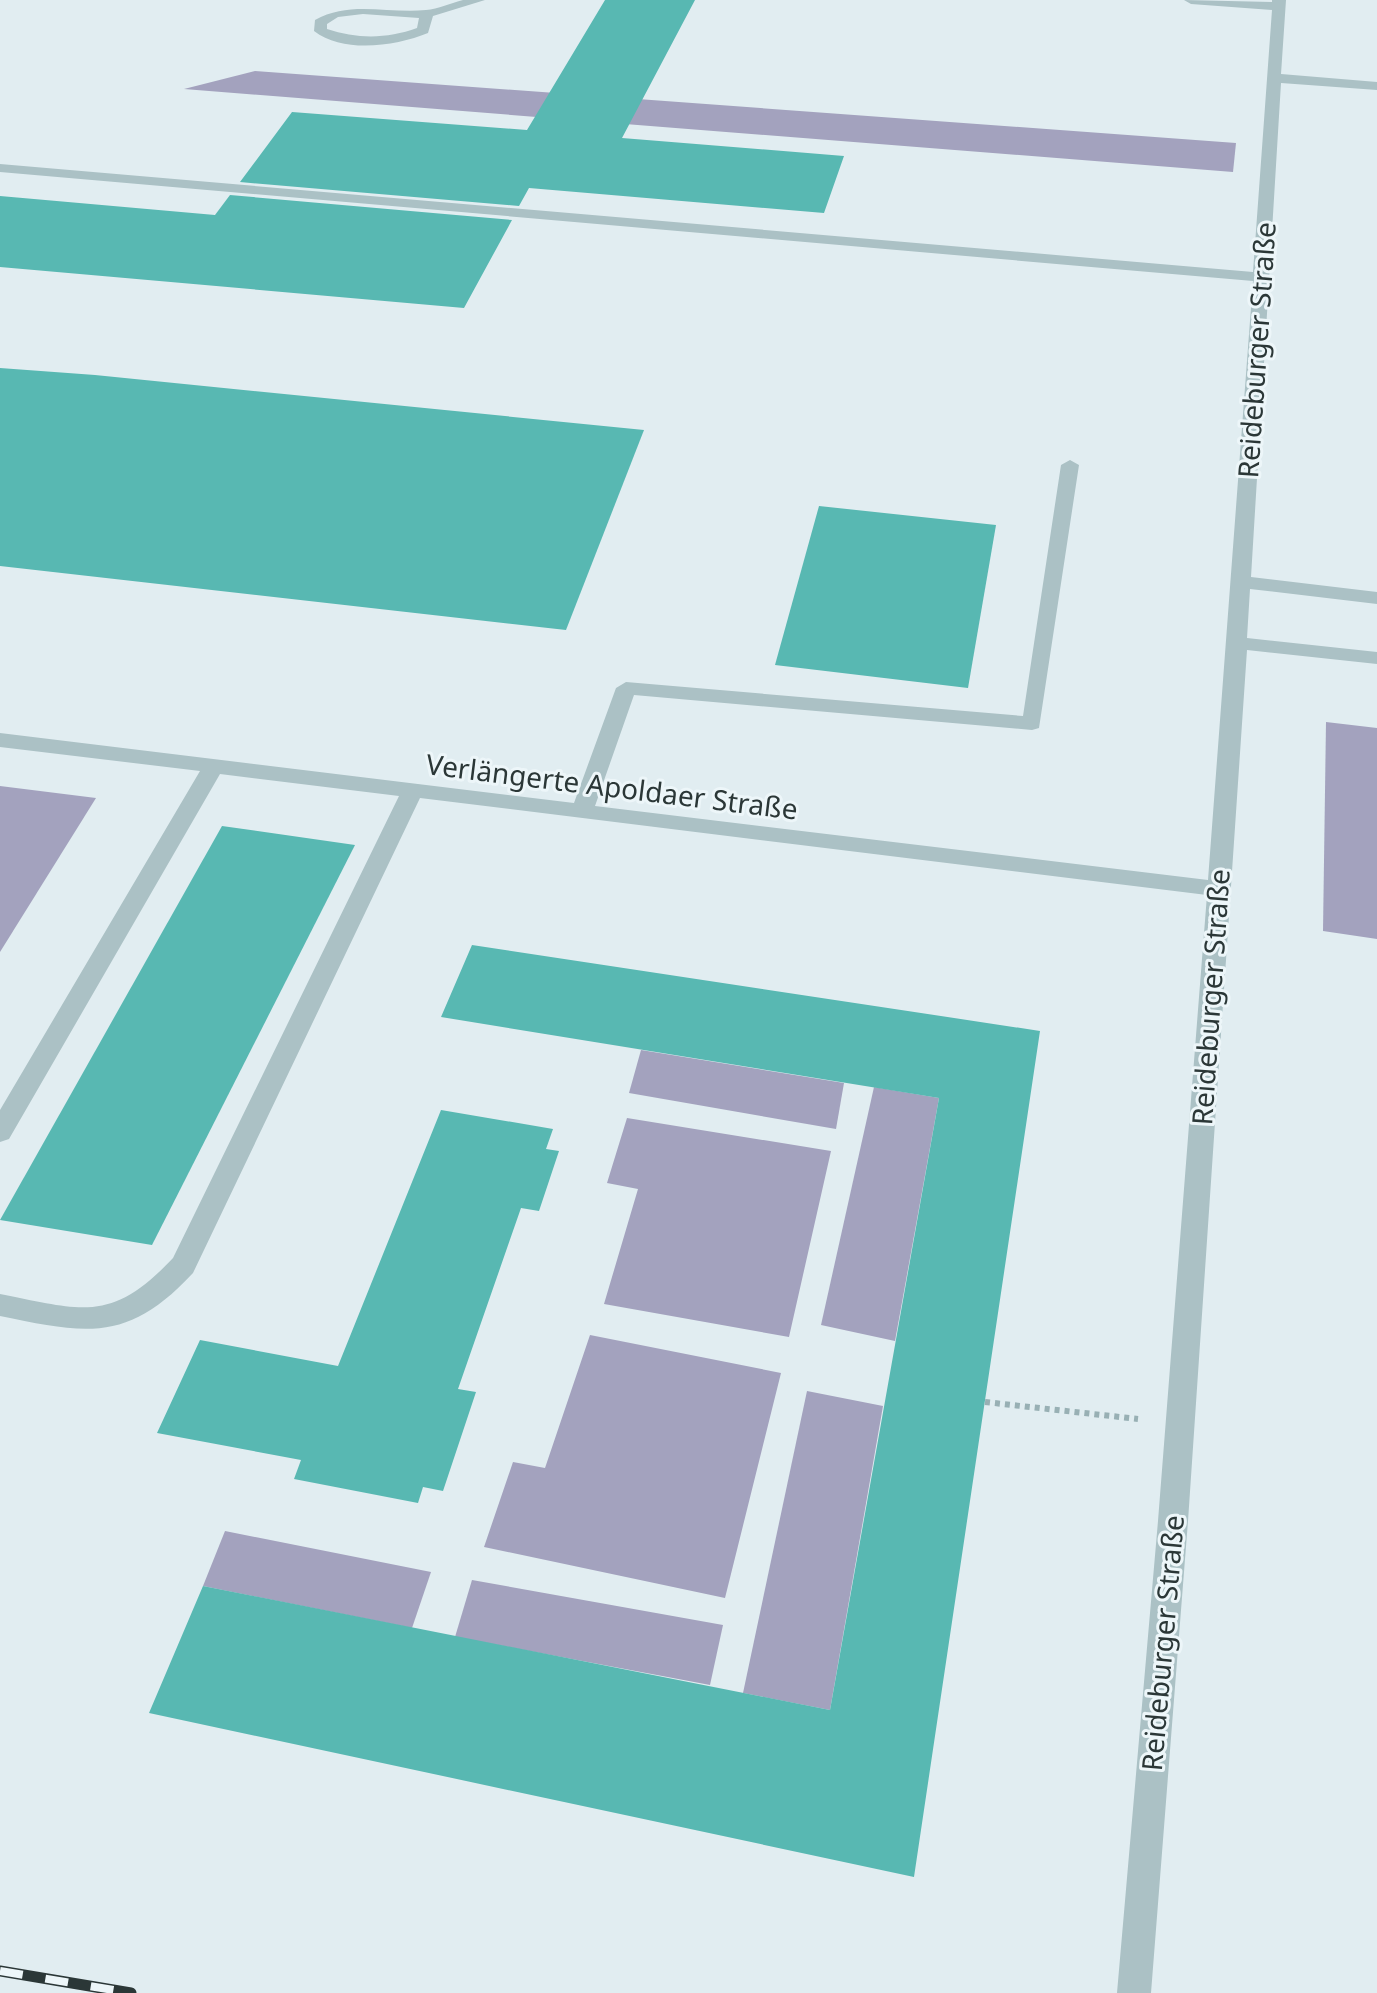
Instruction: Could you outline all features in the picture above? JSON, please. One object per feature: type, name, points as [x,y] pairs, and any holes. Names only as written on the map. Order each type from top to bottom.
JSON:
[{"type":"street","points":[[427,14],[423,30],[400,41],[338,37],[321,31],[320,23],[334,13],[363,10],[427,14],[478,0]]},
{"type":"street","points":[[1191,0],[1279,3]]},
{"type":"street","name":"Reideburger Straße","points":[[1134,1993],[1237,643],[1279,3]]},
{"type":"street","points":[[1274,78],[1377,86]]},
{"type":"street","points":[[0,168],[1259,277]]},
{"type":"street","points":[[582,812],[626,688],[1032,723],[1070,465]]},
{"type":"street","points":[[1240,582],[1377,598]]},
{"type":"street","points":[[1237,643],[1377,658]]},
{"type":"street","name":"Verlängerte Apoldaer Straße","points":[[0,740],[1218,889]]},
{"type":"street","points":[[0,1132],[214,766]]},
{"type":"street","points":[[0,1305],[77,1321],[105,1319],[133,1309],[162,1290],[183,1265],[412,792]]},
{"type":"path","points":[[985,1402],[1179,1424]]},
{"type":"shaded area","points":[[255,71],[1236,143],[1233,172],[184,89]]},
{"type":"shaded area","points":[[1326,722],[1377,728],[1377,939],[1323,931]]},
{"type":"shaded area","points":[[0,786],[96,798],[0,952]]},
{"type":"shaded area","points":[[641,1050],[844,1083],[836,1129],[629,1093]]},
{"type":"shaded area","points":[[874,1087],[939,1098],[895,1341],[821,1325]]},
{"type":"shaded area","points":[[627,1118],[831,1151],[789,1337],[604,1304],[638,1189],[607,1183]]},
{"type":"shaded area","points":[[590,1335],[781,1373],[725,1598],[484,1547],[513,1462],[545,1468]]},
{"type":"shaded area","points":[[807,1391],[883,1406],[830,1710],[743,1693]]},
{"type":"shaded area","points":[[225,1531],[431,1572],[412,1628],[203,1586]]},
{"type":"shaded area","points":[[472,1580],[723,1625],[710,1685],[455,1637]]},
{"type":"building","points":[[605,0],[695,0],[622,138],[844,156],[824,213],[529,188],[519,206],[240,182],[292,112],[527,130]]},
{"type":"building","points":[[230,195],[512,220],[464,308],[0,267],[0,196],[215,215]]},
{"type":"building","points":[[0,368],[644,430],[566,630],[0,566]]},
{"type":"building","points":[[819,506],[996,525],[968,688],[775,665]]},
{"type":"building","points":[[222,826],[355,845],[152,1245],[0,1220]]},
{"type":"building","points":[[472,945],[1040,1031],[914,1877],[149,1713],[203,1586],[830,1710],[939,1098],[441,1017]]},
{"type":"building","points":[[441,1110],[553,1129],[546,1149],[559,1151],[539,1211],[521,1208],[458,1389],[476,1392],[443,1491],[423,1487],[418,1503],[294,1479],[301,1460],[157,1433],[200,1340],[338,1366]]},
{"type":"railway","points":[[0,1971],[131,1993]]}]
